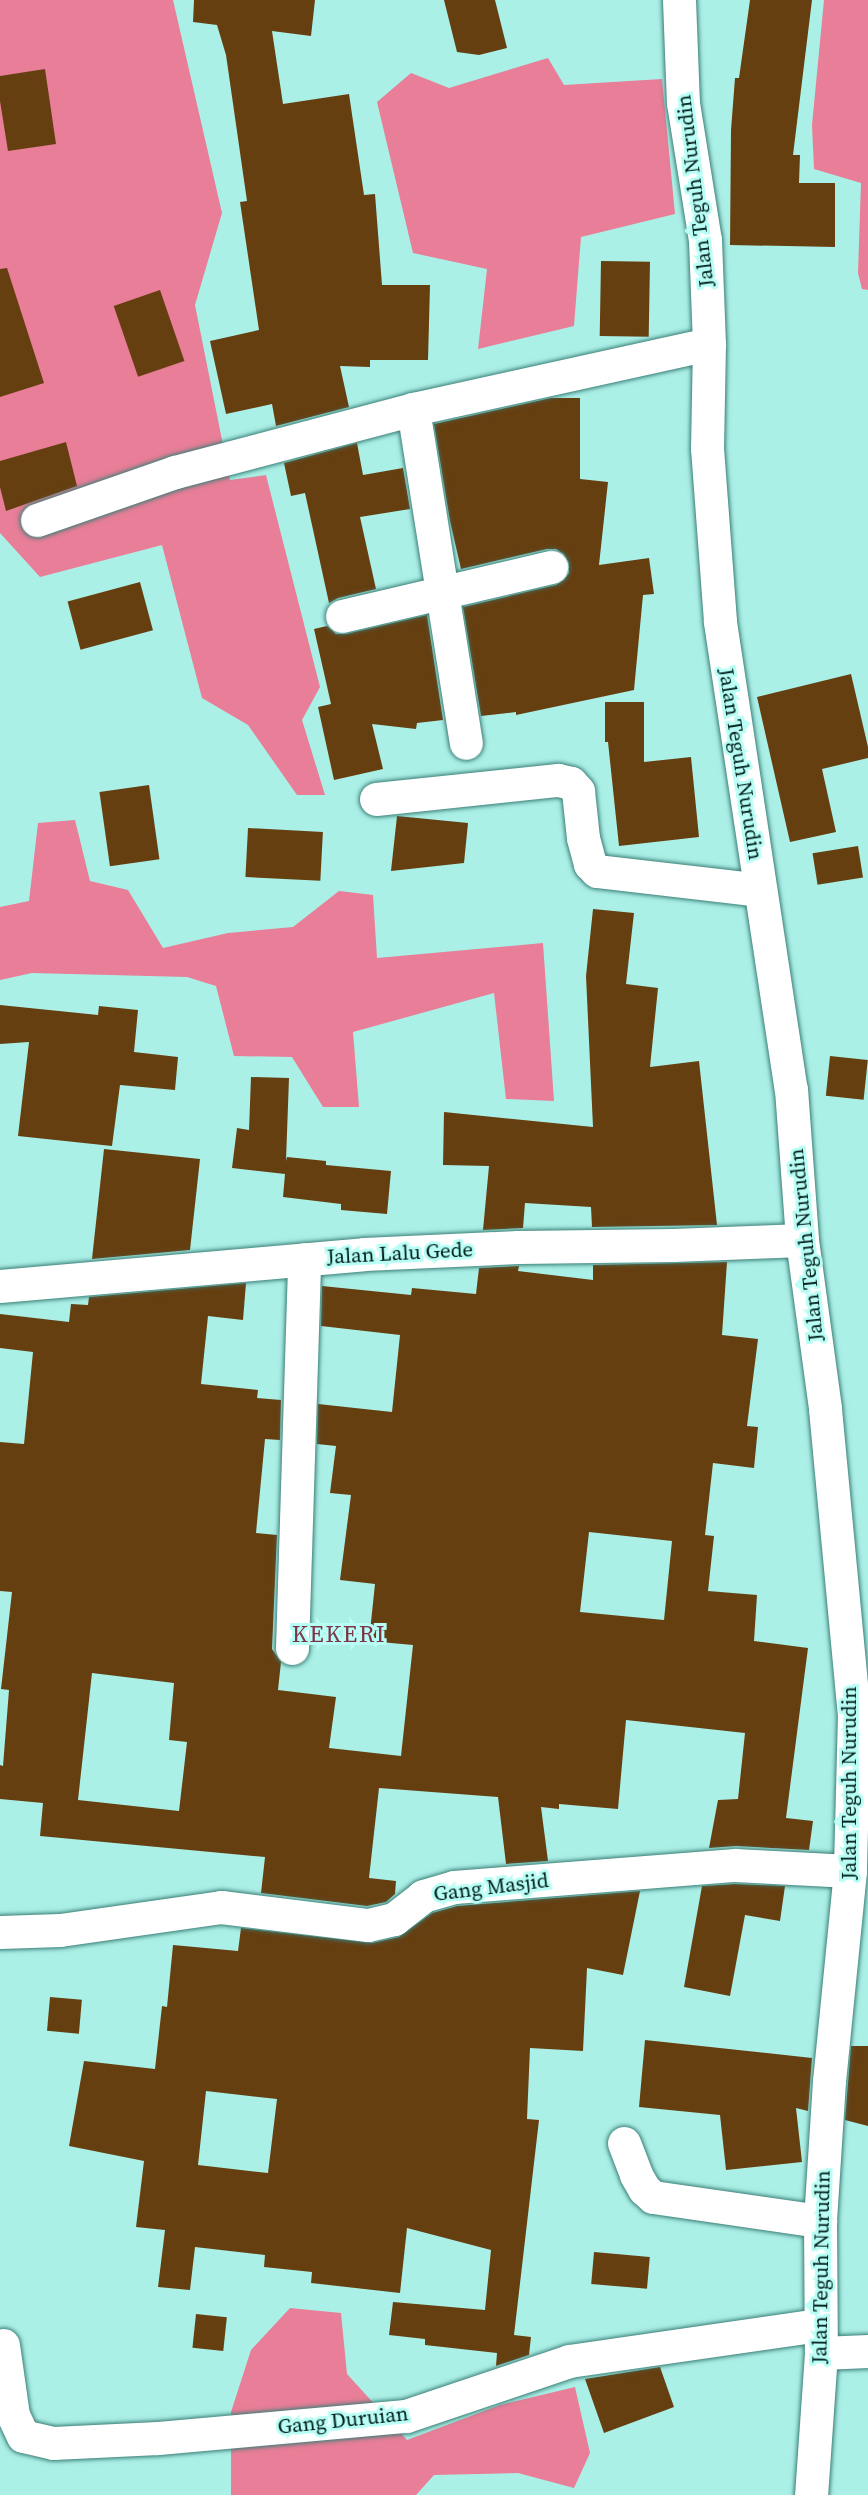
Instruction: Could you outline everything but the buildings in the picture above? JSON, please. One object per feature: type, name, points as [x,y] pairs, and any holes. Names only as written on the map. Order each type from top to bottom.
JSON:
[{"type":"street","name":"Jalan Teguh Nurudin","points":[[679,0],[683,103],[705,240],[709,344],[707,448],[711,535],[727,676],[791,1089],[802,1240],[858,1647],[850,1871],[830,2080],[820,2221],[820,2339],[811,2495]]},
{"type":"street","points":[[37,520],[175,472],[413,409],[709,344]]},
{"type":"street","points":[[413,409],[466,743]]},
{"type":"street","points":[[342,616],[551,567]]},
{"type":"street","points":[[376,799],[558,780],[571,783],[578,791],[583,838],[590,864],[597,871],[760,890]]},
{"type":"street","name":"Jalan Lalu Gede","points":[[0,1286],[304,1259],[518,1246],[673,1245],[802,1240]]},
{"type":"street","points":[[292,1648],[304,1259]]},
{"type":"street","name":"Gang Masjid","points":[[0,1932],[60,1930],[221,1907],[369,1924],[394,1919],[423,1896],[454,1887],[735,1865],[850,1871]]},
{"type":"street","points":[[624,2144],[636,2175],[644,2189],[653,2197],[820,2221]]},
{"type":"street","points":[[820,2339],[868,2350]]},
{"type":"street","name":"Gang Duruian","points":[[3,2345],[13,2415],[23,2436],[53,2443],[158,2438],[406,2416],[569,2361],[820,2339]]},
{"type":"shaded area","points":[[0,0],[173,0],[222,213],[195,305],[230,480],[266,475],[320,687],[302,720],[325,795],[297,795],[248,725],[202,698],[162,545],[40,577],[0,533]]},
{"type":"shaded area","points":[[824,0],[868,0],[868,290],[862,289],[858,273],[861,183],[814,169],[812,125]]},
{"type":"shaded area","points":[[548,58],[564,85],[662,79],[675,214],[581,237],[574,326],[478,349],[487,269],[413,253],[377,102],[411,73],[449,88]]},
{"type":"shaded area","points":[[75,820],[90,881],[128,890],[163,948],[228,933],[293,927],[339,891],[373,895],[377,958],[543,943],[554,1101],[506,1099],[494,993],[353,1032],[359,1107],[323,1107],[292,1057],[234,1056],[216,986],[187,977],[32,973],[0,980],[0,907],[29,901],[38,823]]},
{"type":"shaded area","points":[[290,2308],[341,2313],[347,2374],[407,2440],[500,2405],[575,2387],[590,2453],[574,2488],[518,2473],[434,2475],[416,2495],[231,2495],[231,2412],[251,2350]]},
{"type":"district","name":"KEKERI","points":[[339,1634]]}]
